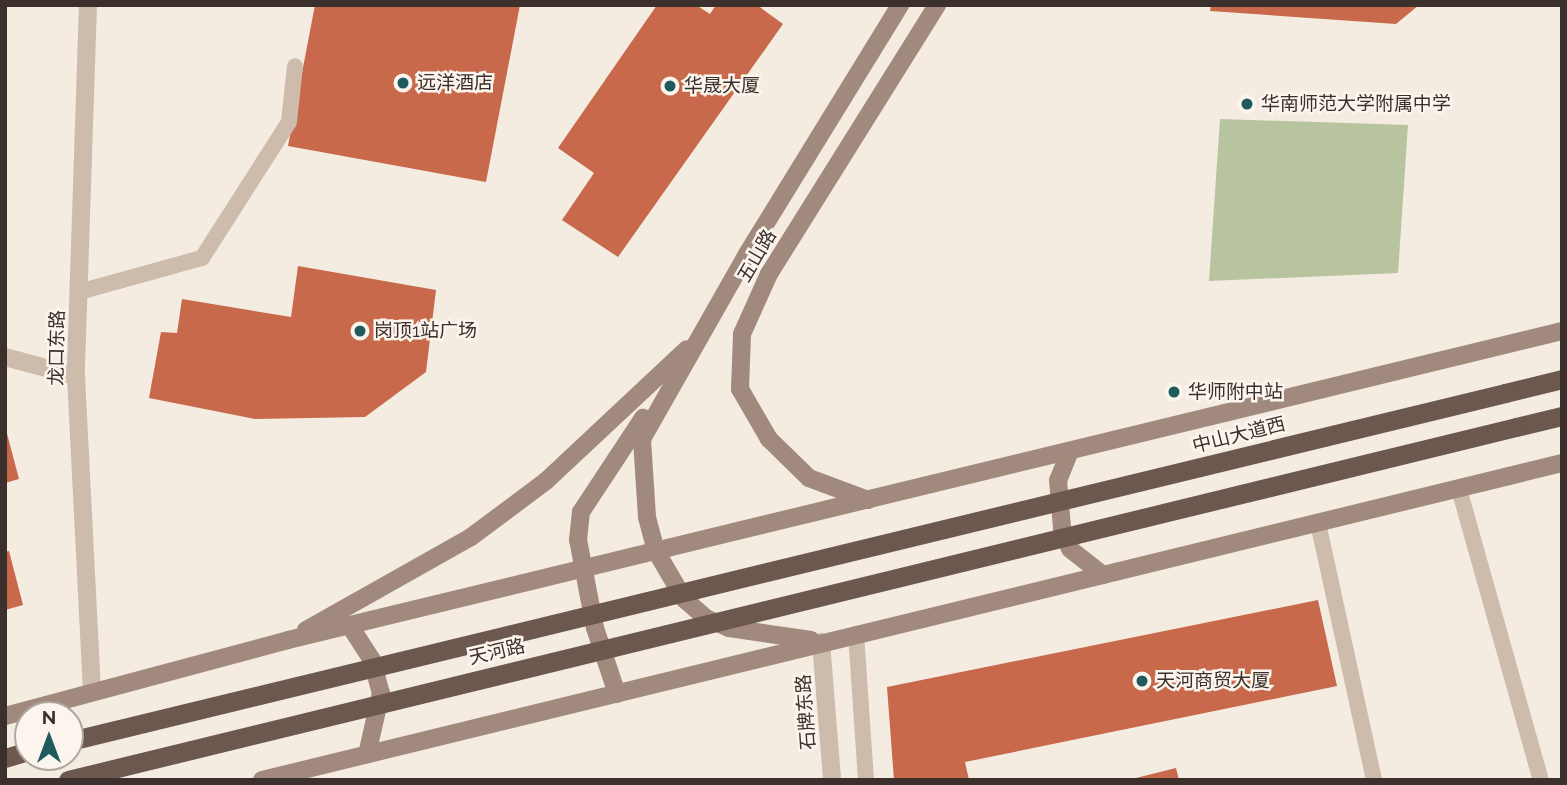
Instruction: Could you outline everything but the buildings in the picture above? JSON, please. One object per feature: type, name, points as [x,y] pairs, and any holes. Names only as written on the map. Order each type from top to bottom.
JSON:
[{"type":"highway","name":"中山大道西","points":[[927,533],[1562,379]]},
{"type":"highway","name":"天河路","points":[[68,780],[1562,416]]},
{"type":"highway","name":"天河路","points":[[84,738],[927,533]]},
{"type":"main road","name":"五山路","points":[[821,642],[729,628],[706,618],[684,599],[656,551],[647,517],[642,439],[697,340],[900,5]]},
{"type":"main road","name":"五山路","points":[[868,500],[809,478],[769,439],[740,389],[742,334],[769,274],[937,5]]},
{"type":"main road","points":[[5,716],[288,640],[1562,331]]},
{"type":"main road","name":"五山路","points":[[617,694],[582,570],[578,540],[581,512],[697,340]]},
{"type":"main road","points":[[288,640],[471,537],[546,481],[697,340]]},
{"type":"main road","points":[[1070,451],[1058,480],[1062,528],[1070,549],[1103,575]]},
{"type":"main road","points":[[262,780],[1562,463]]},
{"type":"main road","points":[[350,626],[372,660],[381,693],[367,754]]},
{"type":"street","name":"龙口东路","points":[[88,5],[76,376],[92,691]]},
{"type":"street","points":[[5,357],[76,376]]},
{"type":"street","name":"石牌东路","points":[[821,642],[832,780]]},
{"type":"lane","points":[[79,292],[202,258],[289,122],[295,66]]},
{"type":"lane","points":[[1459,489],[1541,780]]},
{"type":"lane","points":[[1318,523],[1374,780]]},
{"type":"lane","points":[[856,634],[866,780]]},
{"type":"green space","points":[[1220,119],[1408,125],[1398,273],[1209,281]]},
{"type":"place","name":"远洋酒店","points":[[403,83]]},
{"type":"place","name":"华晟大厦","points":[[670,86]]},
{"type":"place","name":"华南师范大学附属中学","points":[[1247,104]]},
{"type":"place","name":"岗顶1站广场","points":[[360,331]]},
{"type":"place","name":"华师附中站","points":[[1174,392]]},
{"type":"place","name":"天河商贸大厦","points":[[1142,681]]}]
